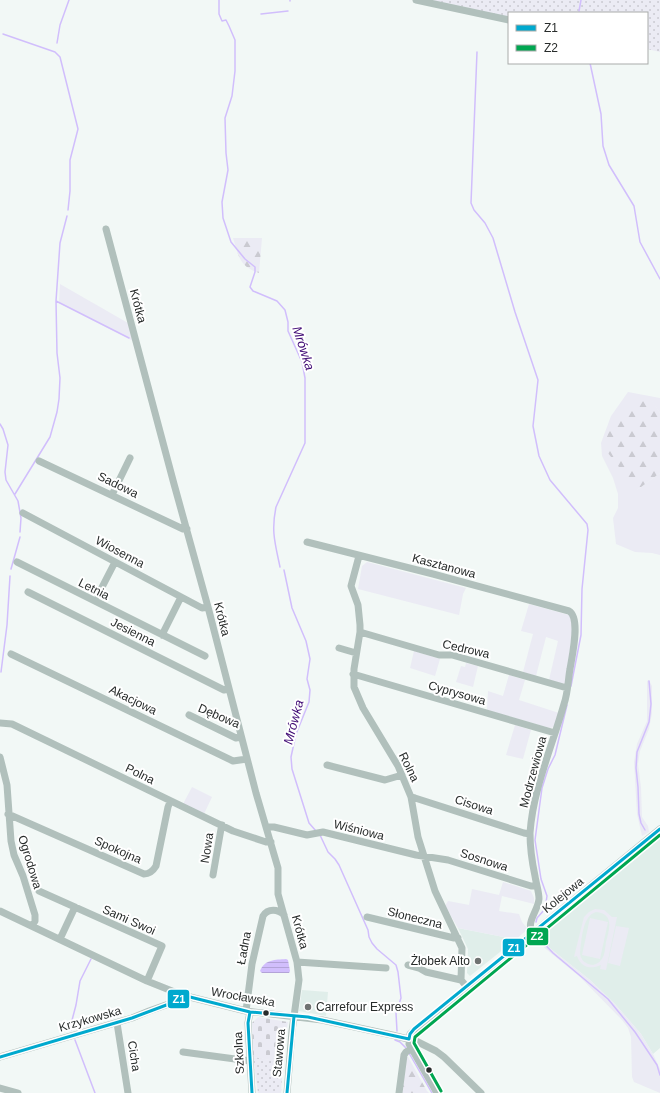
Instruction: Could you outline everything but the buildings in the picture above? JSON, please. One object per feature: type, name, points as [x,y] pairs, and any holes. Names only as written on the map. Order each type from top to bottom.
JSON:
[{"type":"street","points":[[416,0],[508,20]]},
{"type":"street","name":"Krótka","points":[[106,229],[208,607],[241,737],[278,868],[278,894],[297,962],[299,980],[294,1016]]},
{"type":"street","points":[[112,495],[130,458]]},
{"type":"street","name":"Sadowa","points":[[39,460],[183,529],[187,529]]},
{"type":"street","name":"Wiosenna","points":[[23,513],[202,608],[208,607]]},
{"type":"street","name":"Kasztanowa","points":[[307,542],[569,611],[574,616]]},
{"type":"street","name":"Rolna","points":[[359,556],[352,586],[358,606],[360,632],[353,674],[354,687],[358,698],[402,775],[411,798],[423,856],[435,891],[463,950],[462,980]]},
{"type":"street","name":"Letnia","points":[[17,562],[204,656]]},
{"type":"street","points":[[98,595],[115,562]]},
{"type":"street","name":"Jesienna","points":[[28,592],[224,690],[229,689]]},
{"type":"street","points":[[162,635],[181,597]]},
{"type":"street","name":"Modrzewiowa","points":[[533,933],[531,931],[530,924],[538,902],[537,886],[532,863],[530,834],[539,786],[565,702],[574,647],[576,621],[574,616]]},
{"type":"street","name":"Cedrowa","points":[[360,632],[439,655],[452,655],[567,688]]},
{"type":"street","points":[[339,648],[356,653]]},
{"type":"street","name":"Akacjowa","points":[[11,654],[234,761],[247,759]]},
{"type":"street","name":"Cyprysowa","points":[[353,674],[555,734]]},
{"type":"street","name":"Dębowa","points":[[189,715],[236,738],[241,737]]},
{"type":"street","name":"Polna","points":[[0,723],[12,724],[170,802],[222,825],[245,835],[266,842],[271,842]]},
{"type":"street","name":"Ogrodowa","points":[[0,757],[7,785],[11,841],[14,855],[23,876],[34,915],[35,921],[32,926]]},
{"type":"street","points":[[327,765],[385,780],[402,775]]},
{"type":"street","name":"Cisowa","points":[[411,798],[530,834]]},
{"type":"street","name":"Spokojna","points":[[8,814],[144,874],[148,874],[156,866],[170,802]]},
{"type":"street","name":"Nowa","points":[[214,875],[220,829],[222,825]]},
{"type":"street","name":"Wiśniowa","points":[[267,827],[274,827],[307,834],[323,832],[423,856]]},
{"type":"street","name":"Kolejowa","points":[[409,1039],[410,1034],[414,1029],[660,829]]},
{"type":"street","name":"Sosnowa","points":[[423,856],[448,860],[531,886],[537,886]]},
{"type":"street","name":"Sami Swoi","points":[[40,892],[162,946],[147,981]]},
{"type":"street","name":"Ładna","points":[[248,1011],[250,974],[262,919],[267,911],[274,910],[281,904]]},
{"type":"street","points":[[60,939],[75,907]]},
{"type":"street","points":[[274,910],[280,911],[284,915]]},
{"type":"street","name":"Wrocławska","points":[[0,911],[147,981],[182,995],[248,1011],[327,1021],[409,1039],[427,1046],[444,1057],[481,1093]]},
{"type":"street","name":"Słoneczna","points":[[367,917],[458,938]]},
{"type":"street","points":[[297,962],[386,968]]},
{"type":"street","points":[[408,965],[426,972],[462,980],[467,987]]},
{"type":"street","name":"Krzykowska","points":[[0,1057],[117,1023],[178,1001],[182,995]]},
{"type":"street","name":"Szkolna","points":[[248,1011],[252,1093]]},
{"type":"street","name":"Stawowa","points":[[287,1093],[294,1016]]},
{"type":"street","name":"Cicha","points":[[117,1023],[128,1093]]},
{"type":"street","points":[[409,1039],[409,1050],[437,1093]]},
{"type":"street","points":[[399,1093],[404,1055],[409,1050]]},
{"type":"street","points":[[183,1052],[250,1061]]},
{"type":"street","points":[[0,1088],[18,1093]]},
{"type":"shaded area","points":[[660,834],[660,1048],[653,1054],[641,1034],[615,1004],[590,980],[551,949],[538,935]]},
{"type":"shaded area","name":"Żłobek Alto","points":[[458,928],[515,940],[470,976],[467,973],[468,949]]},
{"type":"shaded area","points":[[288,960],[289,973],[262,973],[260,971],[268,962]]},
{"type":"shaded area","points":[[302,990],[328,992],[326,1016],[299,1011]]},
{"type":"green space","points":[[429,0],[660,0],[660,52],[648,49],[648,12],[508,12],[508,17]]},
{"type":"green space","points":[[233,238],[262,238],[259,273],[247,267],[241,260]]},
{"type":"green space","points":[[60,284],[128,323],[133,341],[59,303]]},
{"type":"green space","points":[[628,392],[660,398],[660,413],[651,400],[637,490],[660,473],[660,555],[635,552],[616,544],[613,518],[618,508],[618,494],[613,478],[602,456],[601,443],[611,416]]},
{"type":"green space","points":[[651,399],[660,413],[660,473],[637,490],[604,448],[611,422],[629,405]]},
{"type":"green space","points":[[367,562],[466,588],[463,594],[459,615],[358,589],[362,566]]},
{"type":"green space","points":[[529,604],[569,615],[574,621],[565,684],[549,680],[558,641],[546,637],[536,676],[523,672],[533,634],[521,631]]},
{"type":"green space","points":[[414,651],[440,659],[435,676],[410,668]]},
{"type":"green space","points":[[466,663],[478,666],[473,687],[456,682],[461,666],[465,667]]},
{"type":"green space","points":[[509,675],[525,680],[519,700],[559,713],[555,727],[550,728],[487,710],[488,691],[503,696]]},
{"type":"green space","points":[[649,680],[652,686],[652,713],[649,729],[640,751],[638,764],[641,787],[642,817],[648,826],[649,832],[642,836],[637,814],[634,762],[637,744],[647,721],[647,681]]},
{"type":"green space","points":[[515,725],[531,730],[523,759],[506,755]]},
{"type":"green space","points":[[192,787],[212,797],[204,814],[183,804]]},
{"type":"green space","points":[[503,882],[531,891],[534,898],[534,904],[502,896],[499,911],[519,914],[522,922],[528,929],[515,940],[458,928],[445,906],[448,901],[469,905],[472,889],[499,895]]},
{"type":"green space","points":[[595,909],[604,910],[612,917],[617,917],[606,970],[600,969],[601,965],[590,967],[583,965],[577,956],[574,957],[584,917]],"holes":[[[596,912],[602,913],[606,916],[609,923],[604,954],[598,963],[593,965],[585,963],[580,955],[585,923],[591,914]]]},
{"type":"green space","points":[[590,918],[608,922],[600,959],[582,955]]},
{"type":"green space","points":[[616,926],[629,928],[620,966],[608,963]]},
{"type":"green space","points":[[538,935],[551,949],[590,980],[615,1004],[641,1034],[660,1069],[660,1093],[634,1082],[632,1077],[631,1037],[628,1028],[622,1020],[580,977],[535,940]]},
{"type":"green space","points":[[258,1017],[288,1022],[281,1062],[253,1057],[252,1023]]},
{"type":"green space","points":[[407,1055],[427,1091],[429,1093],[402,1093]]},
{"type":"green space","points":[[253,1057],[283,1062],[281,1093],[258,1093]]},
{"type":"waterway","points":[[57,43],[60,25],[69,0]]},
{"type":"waterway","name":"Mrówka","points":[[219,0],[219,14],[222,21],[226,20],[235,40],[235,71],[232,96],[225,118],[228,170],[222,202],[223,218],[231,242],[245,259],[255,267],[255,272],[250,287],[253,291],[277,301],[285,310],[288,322],[288,331],[302,362],[305,378],[305,443],[276,507],[274,537],[280,567]]},
{"type":"waterway","points":[[579,11],[581,0]]},
{"type":"waterway","points":[[261,14],[288,11]]},
{"type":"waterway","points":[[3,34],[55,52],[60,57],[78,129],[70,160],[70,191],[68,210]]},
{"type":"waterway","points":[[477,52],[471,203],[474,210],[485,223],[493,238],[515,312],[538,380],[533,426],[539,456],[550,480],[587,524],[588,530],[582,589],[581,635],[571,686]]},
{"type":"waterway","points":[[590,64],[601,114],[603,146],[609,165],[634,206],[640,242],[660,279]]},
{"type":"waterway","points":[[15,494],[50,437],[57,412],[60,378],[57,353],[56,301],[60,243],[67,216]]},
{"type":"waterway","points":[[56,301],[129,338]]},
{"type":"waterway","points":[[0,424],[8,445],[5,472],[6,480],[18,501],[21,518],[20,532]]},
{"type":"waterway","points":[[11,569],[20,537]]},
{"type":"waterway","name":"Mrówka","points":[[284,570],[292,608],[306,641],[310,659],[307,679],[310,690],[309,702],[296,734],[291,757],[292,769],[309,823],[316,831]]},
{"type":"waterway","points":[[1,672],[7,625],[10,576]]},
{"type":"waterway","points":[[645,830],[641,823],[639,814],[636,768],[637,752],[649,722],[651,704],[649,681]]},
{"type":"waterway","points":[[536,922],[537,918],[545,909],[547,896],[541,879],[535,840],[542,788],[548,769],[555,755],[567,705]]},
{"type":"waterway","name":"Mrówka","points":[[320,835],[328,852],[339,865],[368,930],[372,943],[396,965],[401,998],[396,1013],[397,1031]]},
{"type":"waterway","points":[[537,936],[553,953],[608,999],[635,1032],[657,1065],[660,1075]]},
{"type":"waterway","points":[[71,1030],[80,981],[91,959]]},
{"type":"waterway","points":[[75,1040],[95,1093]]},
{"type":"waterway","name":"Mrówka","points":[[395,1040],[400,1042],[406,1048]]},
{"type":"waterway","name":"Mrówka","points":[[409,1053],[432,1093]]},
{"type":"transit line","name":"Z1","points":[[0,1057],[132,1018],[177,1001],[182,995],[250,1012],[308,1017],[409,1039],[410,1034],[414,1029],[660,829]]},
{"type":"transit line","name":"Z2","points":[[441,1091],[414,1043],[415,1037],[660,835]]},
{"type":"transit line","name":"Z1","points":[[250,1012],[248,1023],[252,1093]]},
{"type":"transit line","name":"Z1","points":[[287,1093],[294,1016]]},
{"type":"place","name":"Żłobek Alto","points":[[478,961]]},
{"type":"place","name":"Carrefour Express","points":[[308,1007]]}]
